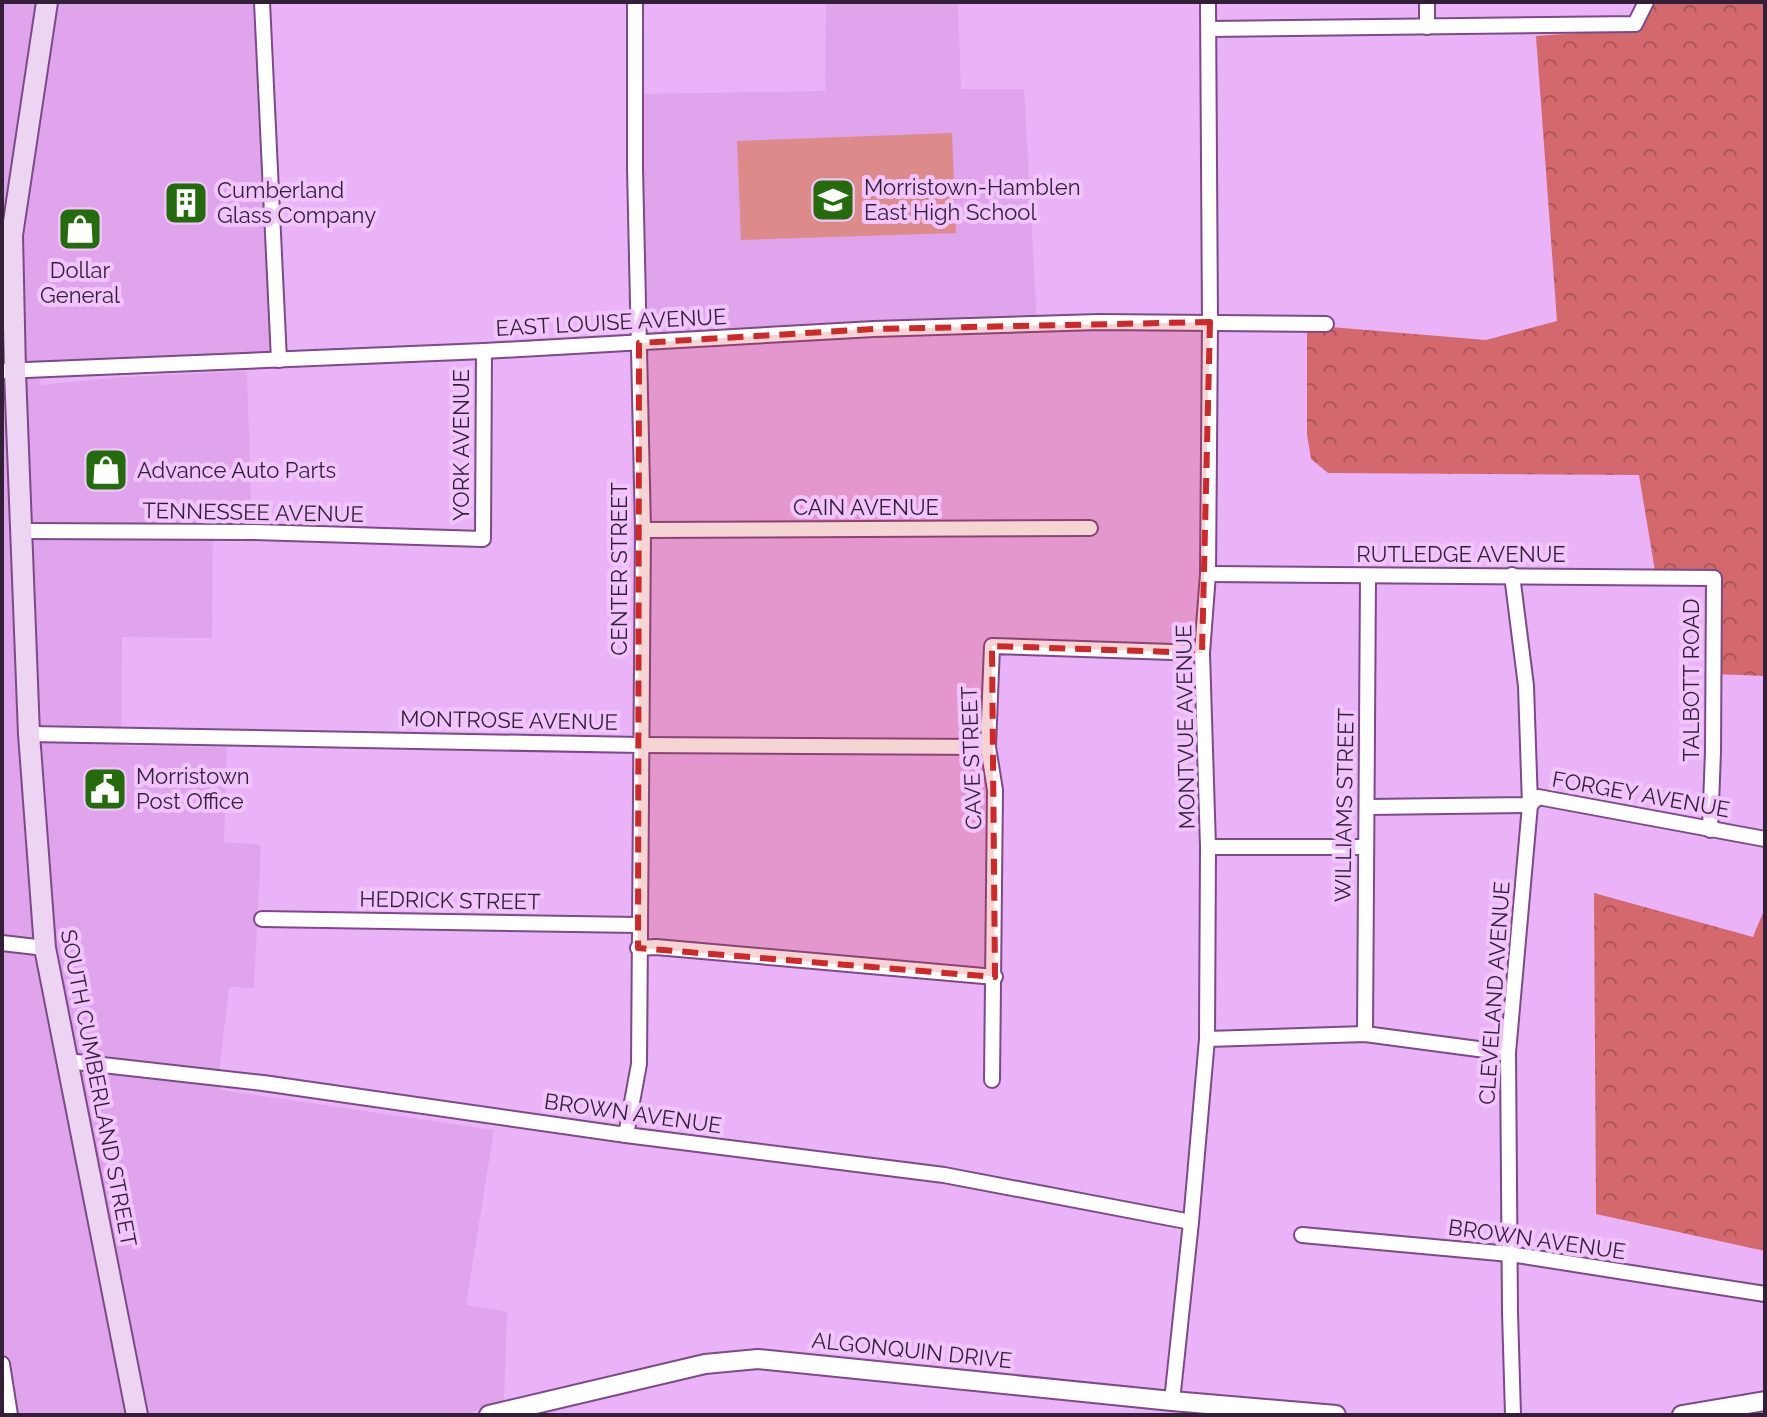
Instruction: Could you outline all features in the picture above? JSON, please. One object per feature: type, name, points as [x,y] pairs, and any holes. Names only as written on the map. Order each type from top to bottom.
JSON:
[{"type":"main road","name":"SOUTH CUMBERLAND STREET","points":[[47,2],[12,235],[8,372],[23,531],[29,734],[45,948],[137,1415]]},
{"type":"street","points":[[262,2],[279,360]]},
{"type":"street","name":"CENTER STREET","points":[[626,1135],[639,1064],[643,530],[635,2]]},
{"type":"street","name":"MONTVUE AVENUE","points":[[1172,1401],[1207,1039],[1208,847],[1202,653],[1208,574],[1208,2]]},
{"type":"street","points":[[1427,2],[1427,27]]},
{"type":"street","points":[[1209,29],[1635,24],[1646,2]]},
{"type":"street","name":"EAST LOUISE AVENUE","points":[[8,372],[484,351],[874,329],[1099,322],[1326,324]]},
{"type":"street","name":"YORK AVENUE","points":[[483,539],[484,351]]},
{"type":"street","name":"CAIN AVENUE","points":[[643,530],[1090,528]]},
{"type":"street","name":"TENNESSEE AVENUE","points":[[23,531],[252,532],[483,539]]},
{"type":"street","name":"RUTLEDGE AVENUE","points":[[1208,574],[1714,578]]},
{"type":"street","name":"CLEVELAND AVENUE","points":[[1512,575],[1526,686],[1530,805],[1508,1053],[1513,1415]]},
{"type":"street","name":"WILLIAMS STREET","points":[[1365,1034],[1368,576]]},
{"type":"street","name":"TALBOTT ROAD","points":[[1710,830],[1714,578]]},
{"type":"street","name":"CAVE STREET","points":[[992,1080],[995,790],[988,747],[992,646],[1202,653]]},
{"type":"street","name":"MONTROSE AVENUE","points":[[29,734],[640,745],[988,747]]},
{"type":"street","name":"FORGEY AVENUE","points":[[1368,807],[1530,805],[1538,797],[1765,839]]},
{"type":"street","points":[[1208,847],[1364,847]]},
{"type":"street","name":"HEDRICK STREET","points":[[262,919],[638,925]]},
{"type":"street","points":[[2,943],[45,948]]},
{"type":"street","points":[[638,948],[995,977]]},
{"type":"street","points":[[1207,1039],[1365,1034],[1508,1053]]},
{"type":"street","name":"BROWN AVENUE","points":[[67,1061],[263,1083],[626,1135],[944,1175],[1191,1222]]},
{"type":"street","name":"BROWN AVENUE","points":[[1302,1235],[1510,1254],[1765,1294]]},
{"type":"street","name":"ALGONQUIN DRIVE","points":[[489,1415],[540,1409],[705,1364],[758,1359],[1336,1415]]},
{"type":"street","points":[[2,1364],[10,1415]]},
{"type":"street","points":[[1682,1415],[1765,1401]]},
{"type":"highlighted area","points":[[1210,322],[1202,653],[992,646],[995,977],[638,948],[639,343],[874,329]]},
{"type":"shaded area","points":[[2,2],[255,2],[269,354],[36,361],[41,385],[123,377],[247,371],[252,532],[213,532],[212,638],[122,637],[121,746],[227,747],[224,842],[261,845],[254,988],[229,987],[219,1074],[221,1090],[494,1130],[466,1305],[507,1312],[504,1401],[465,1415],[2,1415]]},
{"type":"shaded area","name":"Morristown-Hamblen East High School","points":[[826,2],[958,2],[961,89],[1024,89],[1037,324],[639,343],[637,94],[825,91]]},
{"type":"shaded area","points":[[952,133],[956,233],[741,240],[737,141]]},
{"type":"green space","points":[[1646,2],[1765,2],[1765,676],[1714,674],[1714,579],[1656,577],[1639,475],[1328,473],[1311,459],[1307,435],[1307,325],[1486,340],[1557,321],[1536,36],[1594,32],[1635,24]]},
{"type":"green space","points":[[1594,893],[1753,937],[1765,908],[1765,1251],[1596,1214]]},
{"type":"place","name":"Morristown-Hamblen East High School","points":[[833,200]]},
{"type":"place","name":"Cumberland Glass Company","points":[[186,203]]},
{"type":"place","name":"Dollar General","points":[[80,229]]},
{"type":"place","name":"Advance Auto Parts","points":[[106,470]]},
{"type":"place","name":"Morristown Post Office","points":[[105,789]]}]
